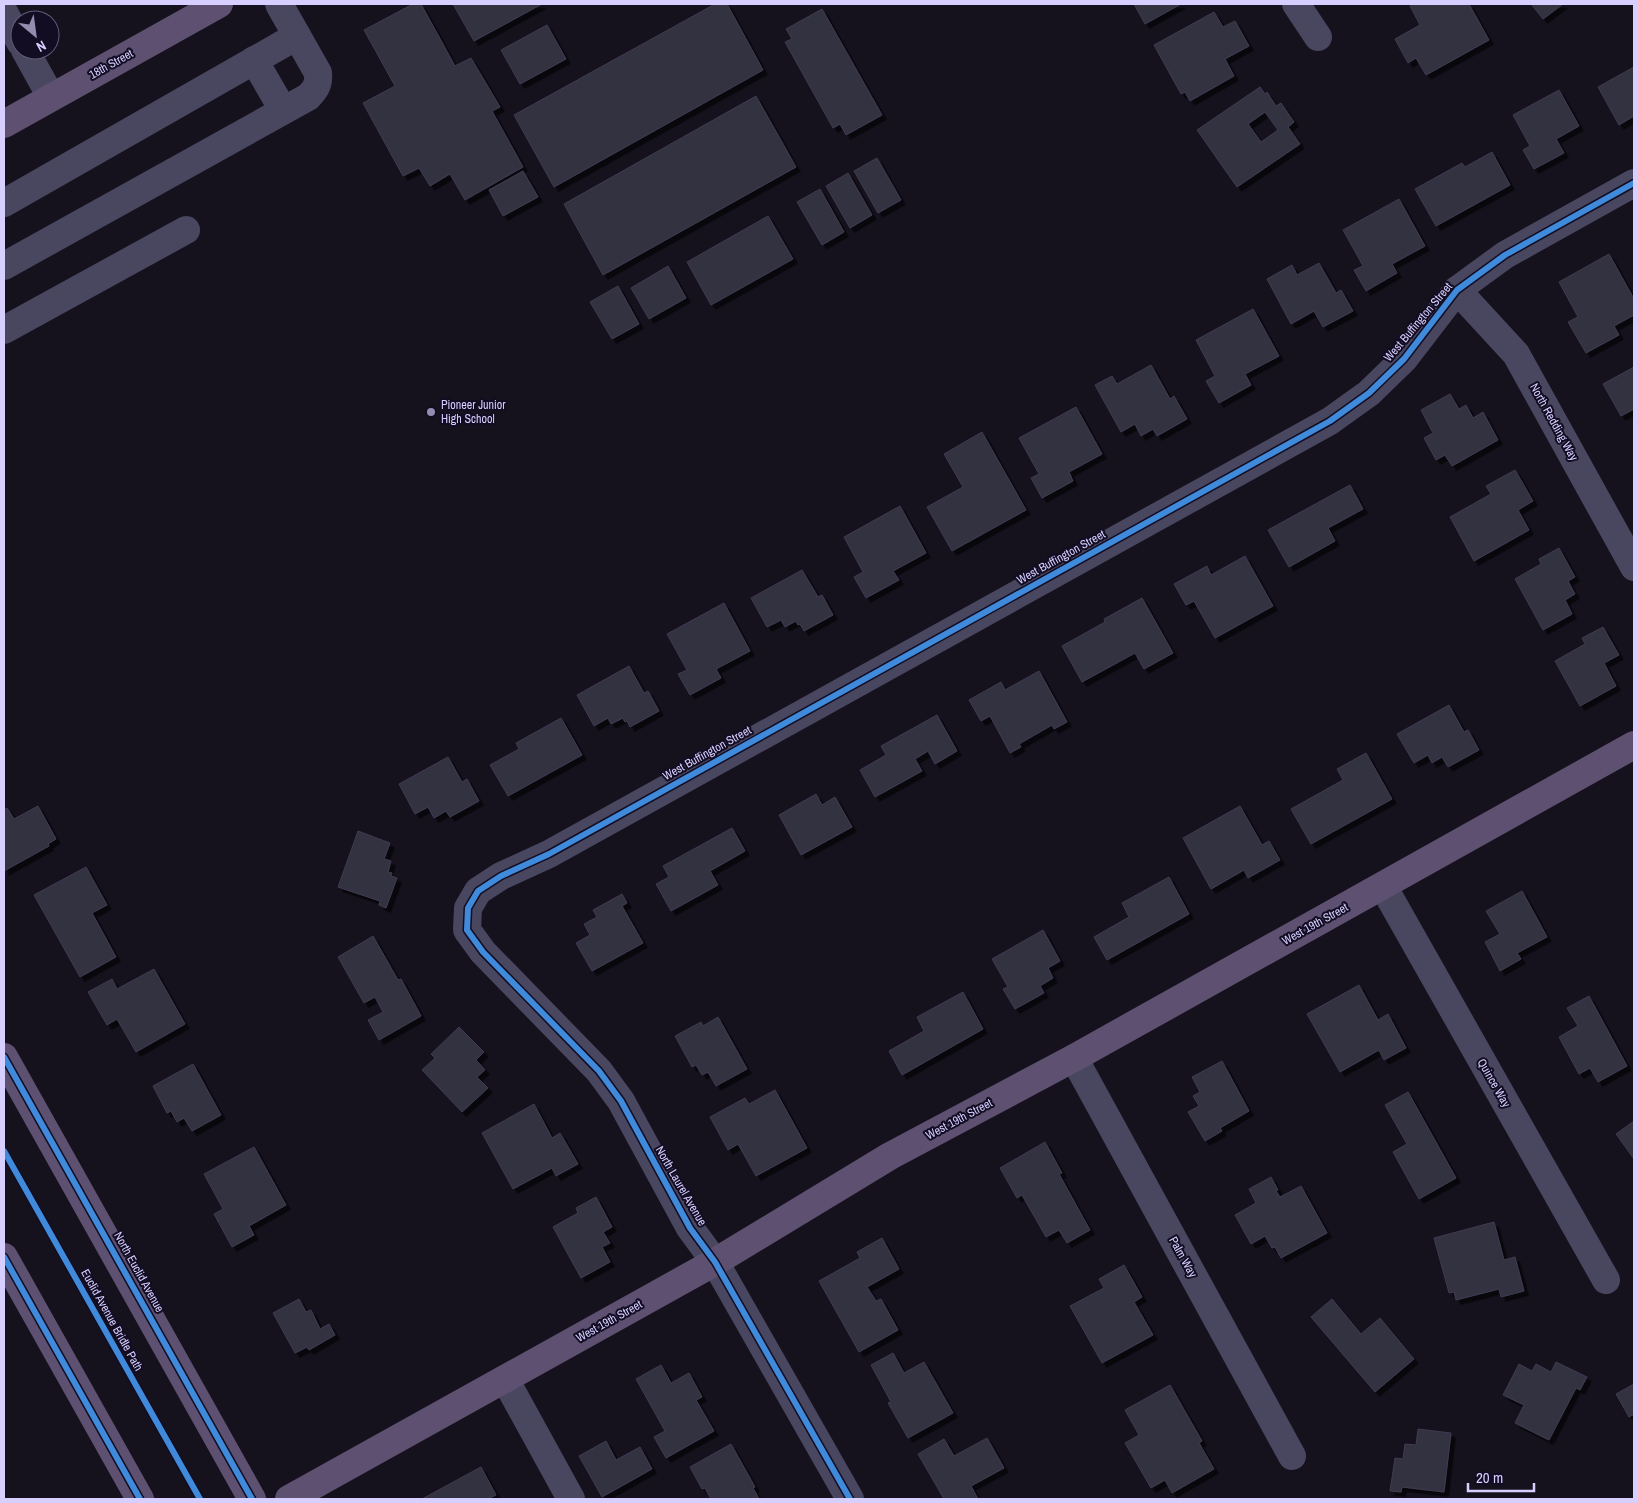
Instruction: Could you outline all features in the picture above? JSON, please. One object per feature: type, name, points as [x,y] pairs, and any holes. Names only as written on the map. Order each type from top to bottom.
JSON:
[{"type":"main road","name":"18th Street","points":[[4,124],[219,4]]},
{"type":"main road","name":"West 19th Street","points":[[289,1499],[715,1262],[890,1156],[1074,1058],[1634,745]]},
{"type":"main road","name":"North Euclid Avenue","points":[[4,1056],[252,1499]]},
{"type":"main road","points":[[4,1257],[140,1499]]},
{"type":"street","points":[[4,266],[308,97],[316,89],[319,80],[318,73],[279,4]]},
{"type":"street","points":[[1296,4],[1318,37]]},
{"type":"street","points":[[4,12],[10,23]]},
{"type":"street","points":[[4,203],[297,36]]},
{"type":"street","points":[[31,60],[52,97]]},
{"type":"street","points":[[254,60],[283,110]]},
{"type":"street","name":"West Buffington Street","points":[[468,908],[478,891],[501,876],[558,849],[1330,421],[1369,393],[1404,359],[1457,290],[1505,255],[1634,183]]},
{"type":"street","points":[[4,330],[186,230]]},
{"type":"street","name":"North Redding Way","points":[[1457,290],[1516,354],[1634,567]]},
{"type":"street","name":"Quince Way","points":[[1383,886],[1606,1280]]},
{"type":"street","name":"North Laurel Avenue","points":[[468,908],[467,930],[483,952],[599,1071],[621,1101],[690,1228],[715,1262],[850,1499]]},
{"type":"street","name":"Palm Way","points":[[1074,1058],[1292,1456]]},
{"type":"street","points":[[505,1379],[571,1499]]},
{"type":"building","points":[[413,4],[421,4],[455,66],[471,58],[500,107],[492,111],[523,167],[465,200],[450,174],[430,186],[419,168],[403,176],[363,103],[395,86],[364,30]]},
{"type":"building","points":[[453,4],[542,4],[474,41]]},
{"type":"building","points":[[715,4],[727,4],[763,70],[554,187],[514,115]]},
{"type":"building","points":[[1134,4],[1181,4],[1145,24]]},
{"type":"building","points":[[1413,4],[1469,4],[1489,40],[1426,75],[1416,58],[1408,63],[1395,39],[1420,25],[1410,6]]},
{"type":"building","points":[[1531,4],[1563,4],[1543,19]]},
{"type":"building","points":[[822,9],[882,115],[846,135],[840,124],[833,128],[785,42],[792,39],[786,29]]},
{"type":"building","points":[[1214,12],[1223,27],[1235,21],[1249,46],[1225,59],[1234,76],[1190,101],[1185,92],[1181,94],[1154,45]]},
{"type":"building","points":[[547,25],[566,59],[520,84],[501,50]]},
{"type":"building","points":[[1634,67],[1634,116],[1619,125],[1598,87]]},
{"type":"building","points":[[1260,87],[1265,94],[1267,92],[1276,106],[1281,103],[1294,122],[1288,127],[1300,144],[1237,187],[1197,130]],"holes":[[[1265,112],[1278,130],[1261,142],[1248,124]]]},
{"type":"building","points":[[1559,90],[1579,126],[1556,139],[1564,153],[1534,169],[1523,150],[1530,146],[1513,115]]},
{"type":"building","points":[[756,96],[796,167],[603,275],[564,204]]},
{"type":"building","points":[[1492,152],[1510,185],[1436,226],[1415,189],[1462,163],[1465,167]]},
{"type":"building","points":[[877,158],[901,200],[878,213],[854,171]]},
{"type":"building","points":[[523,171],[538,197],[503,216],[489,190]]},
{"type":"building","points":[[848,173],[872,215],[850,228],[826,186]]},
{"type":"building","points":[[820,189],[844,232],[822,245],[797,202]]},
{"type":"building","points":[[1399,199],[1425,246],[1392,264],[1397,273],[1366,291],[1354,270],[1363,266],[1343,230]]},
{"type":"building","points":[[768,216],[793,259],[711,305],[687,262]]},
{"type":"building","points":[[1609,254],[1634,299],[1634,315],[1614,326],[1619,335],[1586,353],[1568,322],[1578,317],[1559,282]]},
{"type":"building","points":[[1319,263],[1336,293],[1341,290],[1353,311],[1323,327],[1314,311],[1291,324],[1267,279],[1292,265],[1297,275]]},
{"type":"building","points":[[668,266],[686,298],[649,319],[631,288]]},
{"type":"building","points":[[618,286],[639,324],[612,339],[590,302]]},
{"type":"building","points":[[1253,309],[1279,356],[1245,374],[1251,385],[1219,403],[1206,381],[1215,376],[1196,340]]},
{"type":"building","points":[[1151,365],[1170,399],[1174,396],[1187,419],[1157,436],[1153,429],[1141,436],[1135,424],[1121,432],[1095,385],[1112,376],[1117,384]]},
{"type":"building","points":[[1634,367],[1634,409],[1621,416],[1603,384]]},
{"type":"building","points":[[1450,394],[1459,409],[1466,405],[1473,418],[1483,412],[1498,440],[1452,466],[1445,455],[1436,460],[1424,438],[1433,433],[1421,410]]},
{"type":"building","points":[[1076,407],[1102,454],[1069,472],[1073,481],[1042,498],[1031,478],[1039,474],[1019,438]]},
{"type":"building","points":[[982,432],[1026,510],[952,551],[927,507],[963,487],[944,454]]},
{"type":"building","points":[[1515,470],[1533,501],[1518,510],[1529,530],[1474,561],[1450,517],[1491,494],[1486,486]]},
{"type":"building","points":[[1350,485],[1363,509],[1328,528],[1335,541],[1289,567],[1268,530]]},
{"type":"building","points":[[900,506],[926,553],[893,571],[899,580],[866,598],[854,577],[863,572],[844,537]]},
{"type":"building","points":[[1559,548],[1575,577],[1568,581],[1575,594],[1565,600],[1572,614],[1543,630],[1515,579],[1541,564],[1539,559]]},
{"type":"building","points":[[1245,556],[1273,606],[1215,638],[1194,601],[1186,605],[1174,584],[1207,566],[1211,575]]},
{"type":"building","points":[[802,570],[818,597],[822,595],[833,615],[804,631],[796,621],[785,627],[781,620],[767,627],[751,598]]},
{"type":"building","points":[[1142,598],[1173,653],[1144,669],[1135,653],[1082,682],[1062,646],[1105,622],[1104,619]]},
{"type":"building","points":[[724,603],[750,651],[716,669],[721,678],[690,695],[678,674],[687,670],[667,634]]},
{"type":"building","points":[[1603,627],[1619,655],[1604,663],[1616,686],[1580,706],[1555,661],[1585,644],[1582,638]]},
{"type":"building","points":[[629,666],[644,693],[648,691],[659,711],[630,727],[623,718],[611,724],[608,718],[594,726],[577,695]]},
{"type":"building","points":[[1039,671],[1067,722],[1054,729],[1052,725],[1019,744],[1021,747],[1010,753],[990,716],[981,721],[969,700],[1001,682],[1005,690]]},
{"type":"building","points":[[1449,705],[1464,732],[1468,730],[1479,750],[1448,767],[1442,757],[1432,763],[1428,755],[1414,763],[1397,734]]},
{"type":"building","points":[[937,715],[957,751],[935,764],[928,751],[915,759],[922,771],[875,797],[860,770],[886,755],[881,746]]},
{"type":"building","points":[[561,718],[582,755],[508,796],[490,765],[519,749],[516,743]]},
{"type":"building","points":[[1366,753],[1392,799],[1311,844],[1291,809],[1343,780],[1337,769]]},
{"type":"building","points":[[448,757],[462,782],[467,779],[479,801],[450,817],[446,811],[434,818],[428,807],[415,814],[399,784]]},
{"type":"building","points":[[816,794],[822,805],[835,797],[852,827],[801,855],[779,815]]},
{"type":"building","points":[[38,806],[56,839],[48,844],[49,846],[4,871],[4,810],[7,808],[14,819]]},
{"type":"building","points":[[1240,806],[1262,845],[1269,841],[1280,860],[1248,878],[1244,870],[1211,889],[1183,838]]},
{"type":"building","points":[[732,828],[745,851],[710,871],[718,885],[671,911],[656,884],[669,877],[663,866]]},
{"type":"building","points":[[358,831],[390,843],[384,859],[391,861],[388,872],[392,873],[391,876],[397,878],[386,908],[379,905],[380,901],[338,887]]},
{"type":"building","points":[[86,867],[107,905],[92,913],[116,957],[80,977],[34,895]]},
{"type":"building","points":[[1169,877],[1189,914],[1107,960],[1094,937],[1129,917],[1122,903]]},
{"type":"building","points":[[1522,891],[1547,937],[1517,953],[1521,959],[1500,971],[1485,942],[1500,934],[1486,911]]},
{"type":"building","points":[[622,894],[627,903],[622,906],[643,943],[592,971],[576,943],[590,935],[584,924],[597,917],[593,910]]},
{"type":"building","points":[[1043,930],[1060,961],[1048,968],[1053,978],[1040,986],[1044,993],[1015,1009],[1003,989],[1008,987],[992,959]]},
{"type":"building","points":[[373,936],[398,980],[401,979],[421,1016],[379,1040],[368,1020],[383,1012],[375,997],[364,1003],[338,957]]},
{"type":"building","points":[[154,969],[185,1024],[136,1052],[117,1019],[107,1025],[88,992],[112,979],[117,989]]},
{"type":"building","points":[[1359,985],[1378,1020],[1388,1014],[1406,1048],[1384,1060],[1379,1050],[1340,1072],[1307,1014]]},
{"type":"building","points":[[963,992],[983,1029],[902,1075],[889,1051],[924,1031],[917,1017]]},
{"type":"building","points":[[1589,996],[1627,1066],[1598,1082],[1590,1068],[1579,1074],[1559,1037],[1578,1026],[1567,1008]]},
{"type":"building","points":[[718,1017],[747,1069],[716,1086],[708,1072],[702,1075],[696,1065],[692,1067],[675,1036],[701,1022],[703,1026]]},
{"type":"building","points":[[459,1027],[484,1052],[476,1060],[485,1070],[477,1077],[488,1088],[462,1112],[422,1070],[435,1058],[431,1054]]},
{"type":"building","points":[[1222,1061],[1249,1111],[1220,1128],[1222,1131],[1205,1141],[1188,1112],[1199,1106],[1193,1096],[1200,1092],[1192,1077]]},
{"type":"building","points":[[193,1064],[221,1115],[192,1131],[184,1118],[177,1122],[171,1111],[167,1113],[153,1086]]},
{"type":"building","points":[[775,1090],[807,1148],[756,1176],[738,1144],[728,1150],[710,1117],[745,1098],[749,1104]]},
{"type":"building","points":[[1408,1092],[1456,1178],[1419,1199],[1393,1152],[1407,1144],[1385,1105]]},
{"type":"building","points":[[534,1104],[552,1138],[560,1133],[578,1164],[556,1176],[552,1168],[513,1189],[482,1133]]},
{"type":"building","points":[[1634,1121],[1634,1159],[1616,1134]]},
{"type":"building","points":[[1045,1142],[1062,1173],[1059,1174],[1090,1230],[1067,1243],[1059,1230],[1046,1237],[1022,1195],[1017,1198],[1000,1168]]},
{"type":"building","points":[[254,1147],[286,1205],[249,1226],[254,1235],[232,1247],[214,1214],[223,1209],[204,1174]]},
{"type":"building","points":[[1271,1177],[1280,1197],[1301,1186],[1327,1233],[1281,1258],[1275,1247],[1272,1248],[1265,1236],[1251,1244],[1235,1215],[1256,1203],[1249,1189]]},
{"type":"building","points":[[596,1197],[612,1227],[603,1232],[610,1243],[602,1247],[610,1262],[581,1278],[553,1227],[578,1213],[576,1208]]},
{"type":"building","points":[[1494,1222],[1504,1260],[1515,1257],[1524,1291],[1501,1297],[1499,1289],[1456,1300],[1454,1292],[1449,1293],[1434,1238]]},
{"type":"building","points":[[882,1238],[899,1269],[867,1287],[876,1301],[881,1299],[898,1330],[859,1352],[819,1281],[860,1258],[857,1252]]},
{"type":"building","points":[[1124,1265],[1142,1297],[1134,1302],[1153,1335],[1102,1363],[1070,1306],[1104,1288],[1099,1279]]},
{"type":"building","points":[[299,1299],[306,1312],[311,1310],[320,1329],[329,1324],[335,1335],[309,1350],[307,1347],[295,1353],[273,1313]]},
{"type":"building","points":[[1332,1299],[1361,1334],[1380,1318],[1414,1359],[1375,1392],[1311,1317]]},
{"type":"building","points":[[893,1353],[904,1373],[924,1362],[953,1413],[908,1438],[888,1403],[891,1402],[871,1365]]},
{"type":"building","points":[[1556,1362],[1587,1377],[1580,1390],[1576,1388],[1549,1440],[1515,1423],[1524,1405],[1503,1395],[1519,1364],[1532,1371],[1536,1364],[1551,1372]]},
{"type":"building","points":[[661,1365],[671,1383],[689,1373],[702,1397],[696,1400],[714,1431],[666,1458],[654,1437],[665,1431],[636,1379]]},
{"type":"building","points":[[1634,1384],[1634,1414],[1629,1417],[1616,1394]]},
{"type":"building","points":[[1170,1385],[1202,1441],[1199,1443],[1214,1469],[1172,1493],[1165,1480],[1151,1488],[1125,1443],[1139,1435],[1125,1410]]},
{"type":"building","points":[[1418,1429],[1451,1433],[1444,1492],[1402,1487],[1401,1492],[1390,1491],[1395,1458],[1403,1459],[1405,1444],[1416,1445]]},
{"type":"building","points":[[987,1438],[1004,1468],[971,1486],[978,1499],[944,1499],[918,1454],[944,1439],[954,1456]]},
{"type":"building","points":[[606,1441],[616,1460],[640,1447],[652,1469],[602,1497],[579,1456]]},
{"type":"building","points":[[731,1444],[755,1487],[753,1488],[759,1499],[711,1499],[705,1488],[702,1489],[690,1467]]},
{"type":"building","points":[[481,1467],[496,1495],[487,1499],[422,1499]]},
{"type":"cycle path","points":[[850,1499],[715,1262],[690,1228],[621,1101],[599,1071],[483,952],[467,930],[468,908],[478,891],[501,876],[549,854],[1330,421],[1369,393],[1404,359],[1457,290],[1505,255],[1634,183]]},
{"type":"cycle path","points":[[4,1057],[252,1499]]},
{"type":"cycle path","name":"Euclid Avenue Bridle Path","points":[[4,1151],[200,1499]]},
{"type":"cycle path","points":[[4,1257],[140,1499]]},
{"type":"place","name":"Pioneer Junior High School","points":[[431,412]]}]
